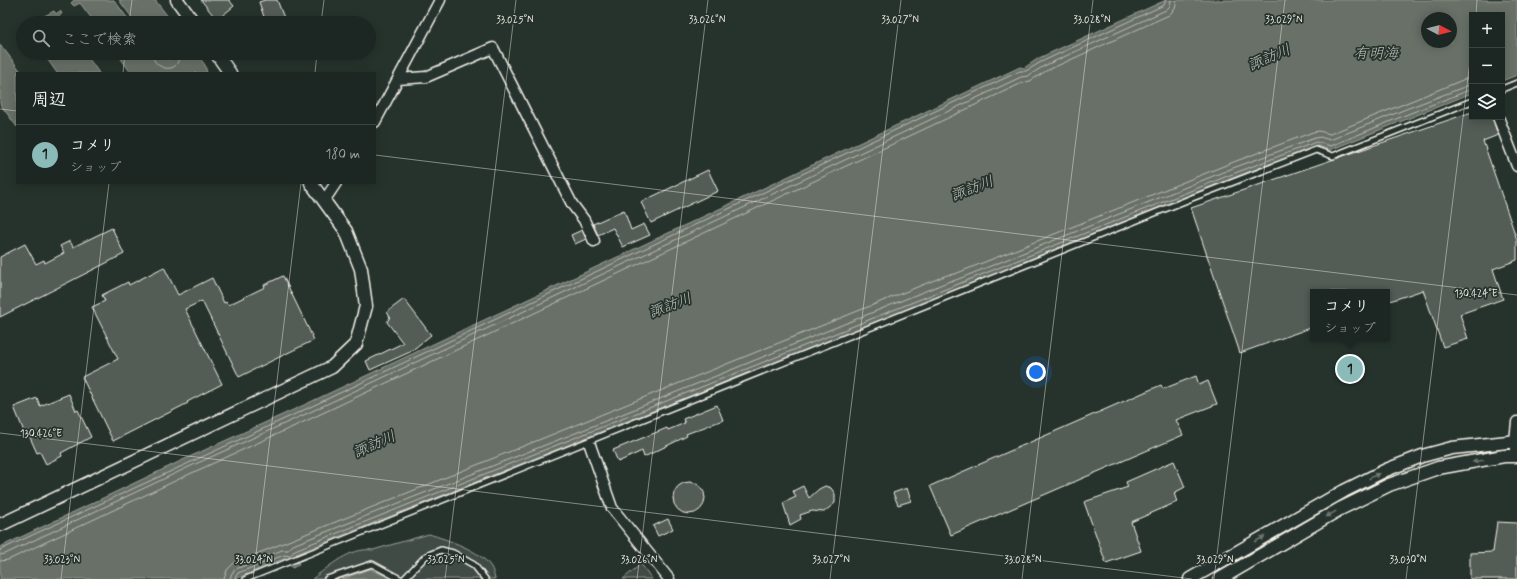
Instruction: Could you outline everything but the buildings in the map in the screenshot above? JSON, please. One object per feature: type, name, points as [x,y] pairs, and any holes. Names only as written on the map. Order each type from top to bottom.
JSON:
[{"type":"street","points":[[177,0],[189,16]]},
{"type":"street","points":[[376,120],[440,0]]},
{"type":"street","points":[[398,79],[426,77],[493,48],[572,204],[584,220],[594,241]]},
{"type":"street","points":[[221,60],[229,72]]},
{"type":"street","points":[[1499,120],[1517,166]]},
{"type":"street","points":[[0,525],[332,367],[356,344],[366,306],[361,269],[346,231],[311,184]]},
{"type":"street","points":[[324,201],[335,184]]},
{"type":"street","points":[[1220,579],[1340,509],[1389,485],[1438,468],[1504,456],[1516,456],[1517,422]]},
{"type":"street","points":[[1190,579],[1344,491],[1386,470],[1422,456],[1452,448],[1516,441]]},
{"type":"street","points":[[590,445],[612,508],[669,579]]},
{"type":"lane","points":[[1505,88],[1517,83]]},
{"type":"lane","points":[[246,579],[1192,198],[1316,150],[1333,156],[1469,102]]},
{"type":"lane","points":[[404,579],[426,556],[441,550],[453,553],[474,565],[485,579]]},
{"type":"lane","points":[[327,579],[372,564],[400,579]]},
{"type":"shaded area","points":[[429,534],[463,546],[472,551],[486,561],[491,567],[495,579],[312,579],[348,554],[356,551],[373,550]]},
{"type":"shaded area","points":[[641,564],[652,579],[623,579]]},
{"type":"water","points":[[74,0],[114,0],[126,16],[90,16],[80,3],[74,6],[71,3]]},
{"type":"water","points":[[119,0],[155,0],[168,16],[131,16]]},
{"type":"water","points":[[1166,0],[1517,0],[1517,75],[1505,80],[1505,12],[1469,12],[1469,94],[1330,150],[1318,146],[1236,177],[296,554],[299,565],[292,568],[286,558],[235,579],[0,579],[0,547],[1020,67],[1024,68],[1039,58]]},
{"type":"water","points":[[54,11],[56,14],[60,11],[62,13],[60,16],[44,16]]},
{"type":"water","points":[[0,44],[21,72],[16,72],[16,126],[0,104]]},
{"type":"water","points":[[48,60],[90,60],[98,72],[56,72]]},
{"type":"water","points":[[122,60],[201,60],[205,65],[207,72],[130,72]]},
{"type":"water","points":[[370,569],[386,576],[388,579],[342,579]]},
{"type":"place","name":"コメリ","points":[[1350,369]]},
{"type":"water label","name":"有明海","points":[[1376,53]]},
{"type":"water label","name":"諏訪川","points":[[1269,57]]},
{"type":"water label","name":"諏訪川","points":[[972,188]]},
{"type":"water label","name":"諏訪川","points":[[670,305]]},
{"type":"water label","name":"諏訪川","points":[[374,444]]}]
